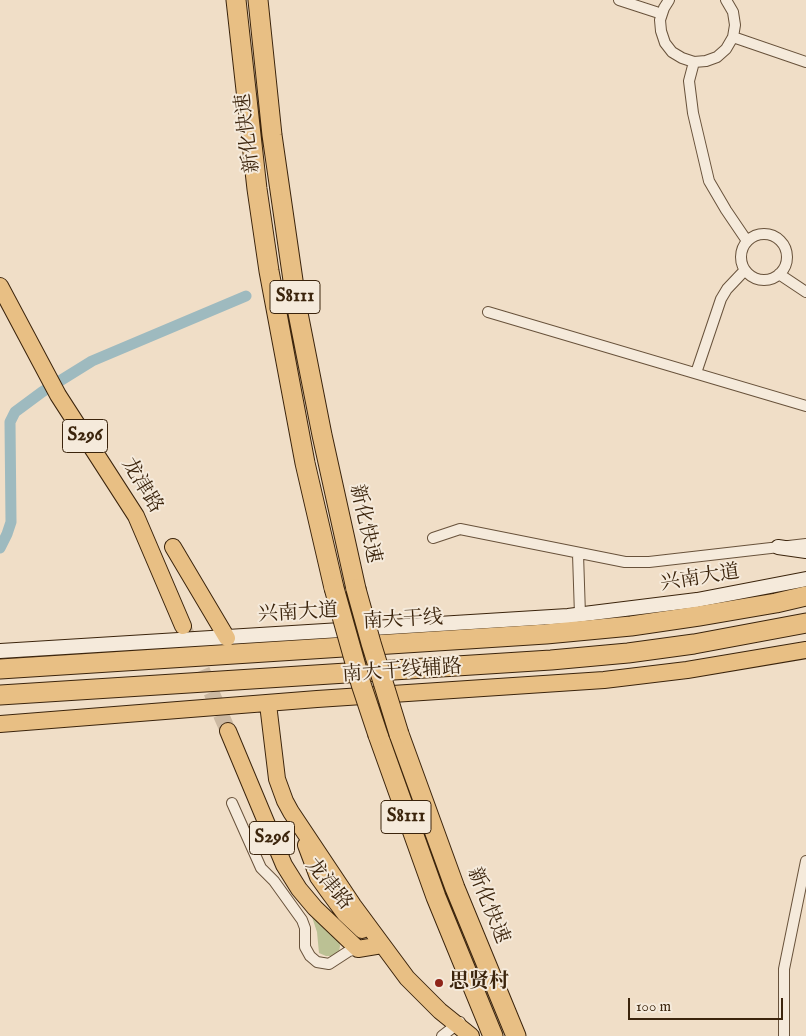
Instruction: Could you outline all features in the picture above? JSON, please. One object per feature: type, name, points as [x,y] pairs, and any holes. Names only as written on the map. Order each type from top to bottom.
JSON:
[{"type":"highway","name":"新化快速","points":[[236,0],[257,189],[269,271],[305,463],[334,588],[358,675],[378,735],[436,898],[493,1036]]},
{"type":"highway","name":"新化快速","points":[[258,0],[272,135],[297,308],[322,435],[356,589],[400,734],[455,888],[516,1036]]},
{"type":"highway","name":"南大干线","points":[[0,669],[546,634],[631,626],[776,603],[806,596]]},
{"type":"highway","points":[[0,695],[551,660],[628,653],[694,644],[806,623]]},
{"type":"main road","name":"龙津路","points":[[0,286],[58,395],[136,516],[183,626]]},
{"type":"main road","name":"龙津路","points":[[0,310],[47,376]]},
{"type":"main road","points":[[173,547],[227,638]]},
{"type":"main road","points":[[778,547],[806,551]]},
{"type":"main road","name":"兴南大道","points":[[0,651],[580,615],[697,600],[806,580]]},
{"type":"main road","name":"南大干线辅路","points":[[0,724],[604,680],[686,670],[806,650]]},
{"type":"main road","points":[[268,704],[277,779],[285,801],[298,823],[314,868],[328,891],[356,925],[382,945],[418,990],[472,1036]]},
{"type":"main road","name":"龙津路","points":[[228,731],[291,877],[306,898],[358,949]]},
{"type":"main road","points":[[358,949],[382,945]]},
{"type":"street","points":[[619,0],[662,14]]},
{"type":"street","points":[[669,0],[662,14],[660,31],[665,42],[677,55],[694,62],[706,61],[717,57],[726,49],[733,37],[735,25],[733,12],[726,0]]},
{"type":"street","points":[[733,37],[806,62]]},
{"type":"street","points":[[694,62],[689,81],[693,113],[709,181],[747,241]]},
{"type":"street","points":[[767,234],[780,240],[785,246],[787,261],[779,274],[764,280],[756,278],[745,270],[741,261],[741,254],[743,247],[753,236],[767,234]]},
{"type":"street","points":[[696,373],[721,300],[745,270]]},
{"type":"street","points":[[779,274],[806,292]]},
{"type":"street","points":[[488,312],[806,406]]},
{"type":"street","points":[[433,538],[460,529],[625,562],[649,562],[806,544]]},
{"type":"street","points":[[578,554],[580,615]]},
{"type":"street","points":[[232,804],[261,868],[278,886],[302,920],[305,928],[305,947],[313,960],[320,964],[329,964],[349,951],[358,949]]},
{"type":"street","points":[[784,1036],[784,969],[806,861]]},
{"type":"street","points":[[442,1036],[458,1024]]},
{"type":"green space","points":[[311,914],[339,939],[339,952],[333,956],[319,953],[317,932]]},
{"type":"waterway","points":[[0,548],[11,522],[10,422],[15,412],[42,392],[92,361],[246,296]]},
{"type":"tunnel","points":[[183,626],[228,731]]},
{"type":"place","name":"思贤村","points":[[439,983]]}]
